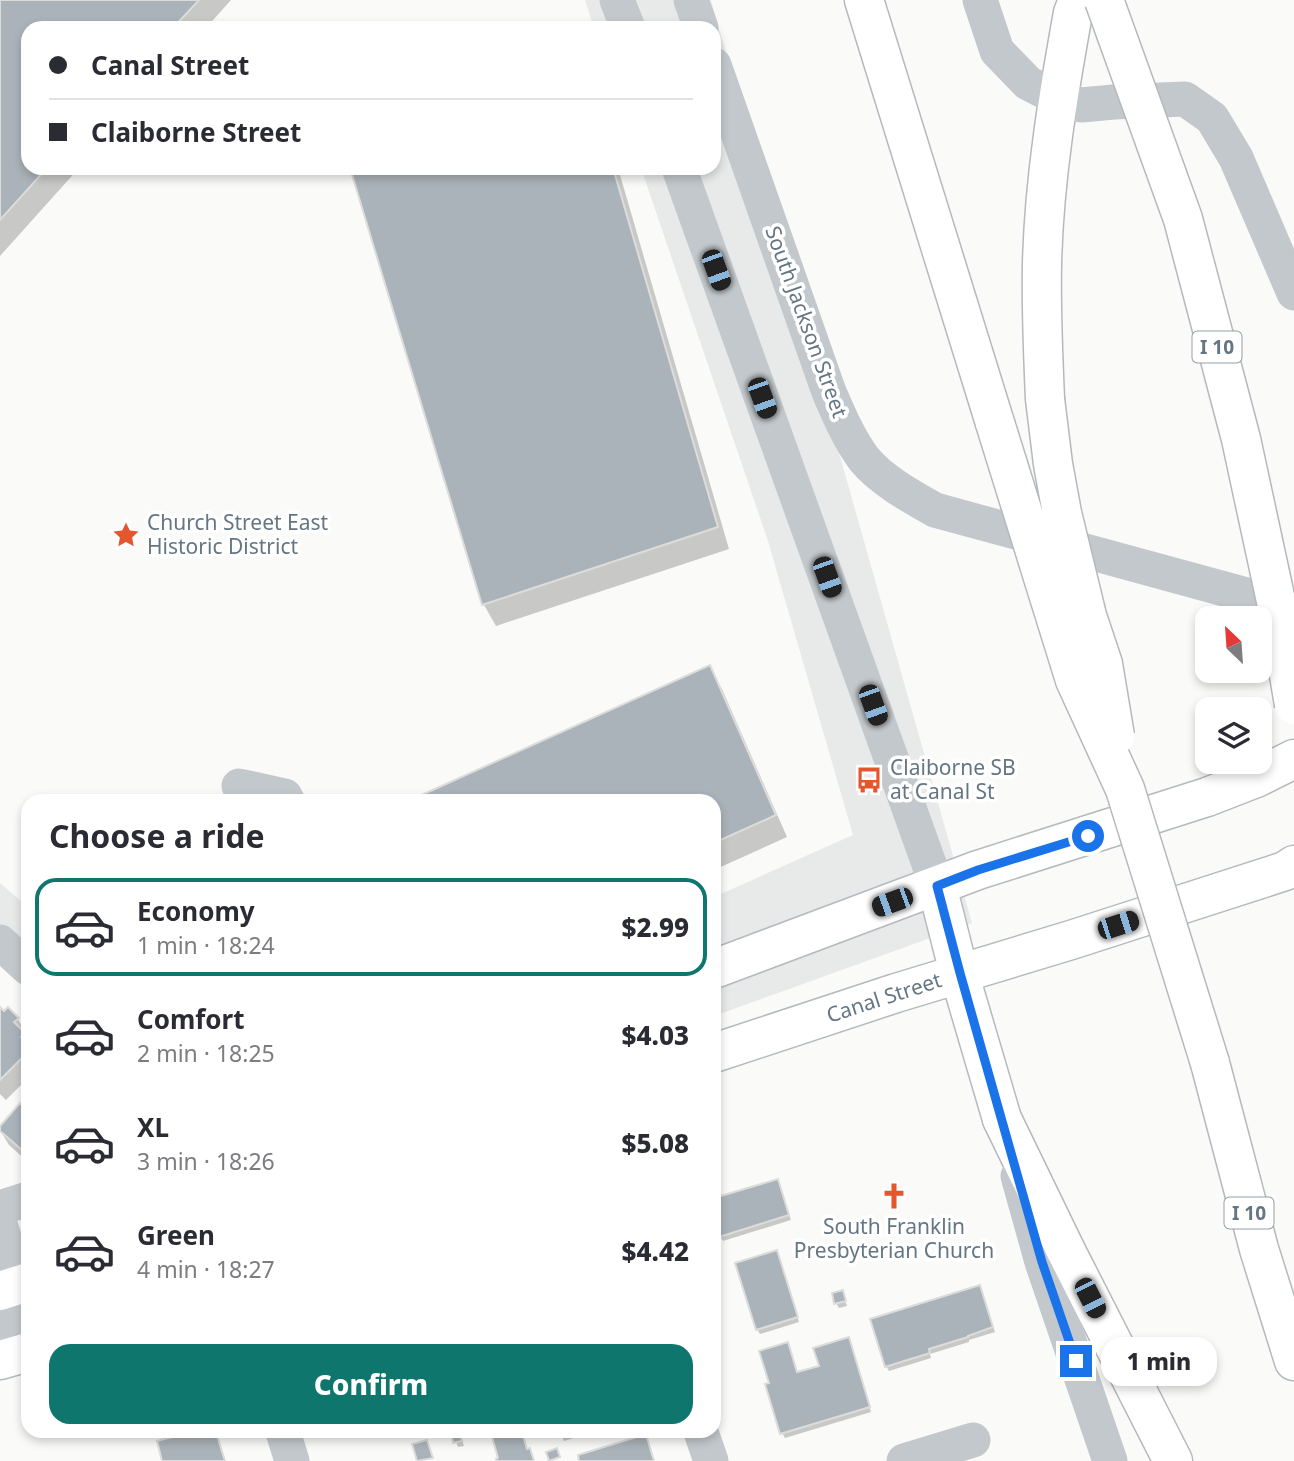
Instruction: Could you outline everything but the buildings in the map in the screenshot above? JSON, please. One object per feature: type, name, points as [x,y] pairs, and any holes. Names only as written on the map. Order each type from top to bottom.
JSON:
[{"type":"main road","name":"I 10","points":[[864,0],[1075,680],[1125,789],[1210,1063],[1259,1249],[1294,1361]]},
{"type":"main road","points":[[1078,0],[1073,13],[1057,98],[1046,199],[1041,315],[1045,399],[1062,513],[1087,615],[1103,664],[1125,789]]},
{"type":"main road","name":"I 10","points":[[1104,0],[1183,219],[1241,439],[1279,615],[1294,705]]},
{"type":"main road","points":[[721,966],[978,870],[1207,797],[1256,778],[1294,759]]},
{"type":"main road","name":"Canal Street","points":[[721,1051],[1285,871],[1294,865]]},
{"type":"main road","points":[[937,886],[1002,1119],[1172,1461]]},
{"type":"main road","points":[[0,1360],[21,1354]]},
{"type":"street","points":[[617,0],[625,21]]},
{"type":"street","points":[[691,0],[698,21]]},
{"type":"street","points":[[980,0],[997,51],[1028,83],[1057,98],[1081,105],[1185,99],[1212,118],[1236,158],[1294,293]]},
{"type":"street","name":"South Jackson Street","points":[[721,85],[829,392],[843,425],[865,461],[893,484],[935,510],[1294,607]]},
{"type":"street","points":[[682,175],[937,886]]},
{"type":"street","points":[[237,782],[278,794]]},
{"type":"street","points":[[0,942],[21,962]]},
{"type":"street","points":[[1002,1119],[1042,1262],[1110,1461]]},
{"type":"street","points":[[0,1208],[21,1201]]},
{"type":"street","points":[[0,1224],[19,1294],[0,1326]]},
{"type":"street","points":[[285,1438],[292,1461]]},
{"type":"street","points":[[703,1438],[711,1461]]},
{"type":"street","points":[[904,1461],[973,1440]]},
{"type":"shaded area","points":[[585,0],[711,0],[717,21],[592,21]]},
{"type":"shaded area","points":[[721,35],[972,923],[721,1013],[721,894],[853,835],[768,541],[643,175],[721,175]]},
{"type":"shaded area","points":[[0,883],[21,901],[21,982],[0,962]]},
{"type":"place","name":"Church Street East Historic District","points":[[126,535]]},
{"type":"place","name":"Claiborne SB at Canal St","points":[[869,780]]},
{"type":"place","name":"South Franklin Presbyterian Church","points":[[894,1196]]},
{"type":"route","points":[[1076,1361],[1042,1262],[937,886],[978,870],[1088,836]]}]
